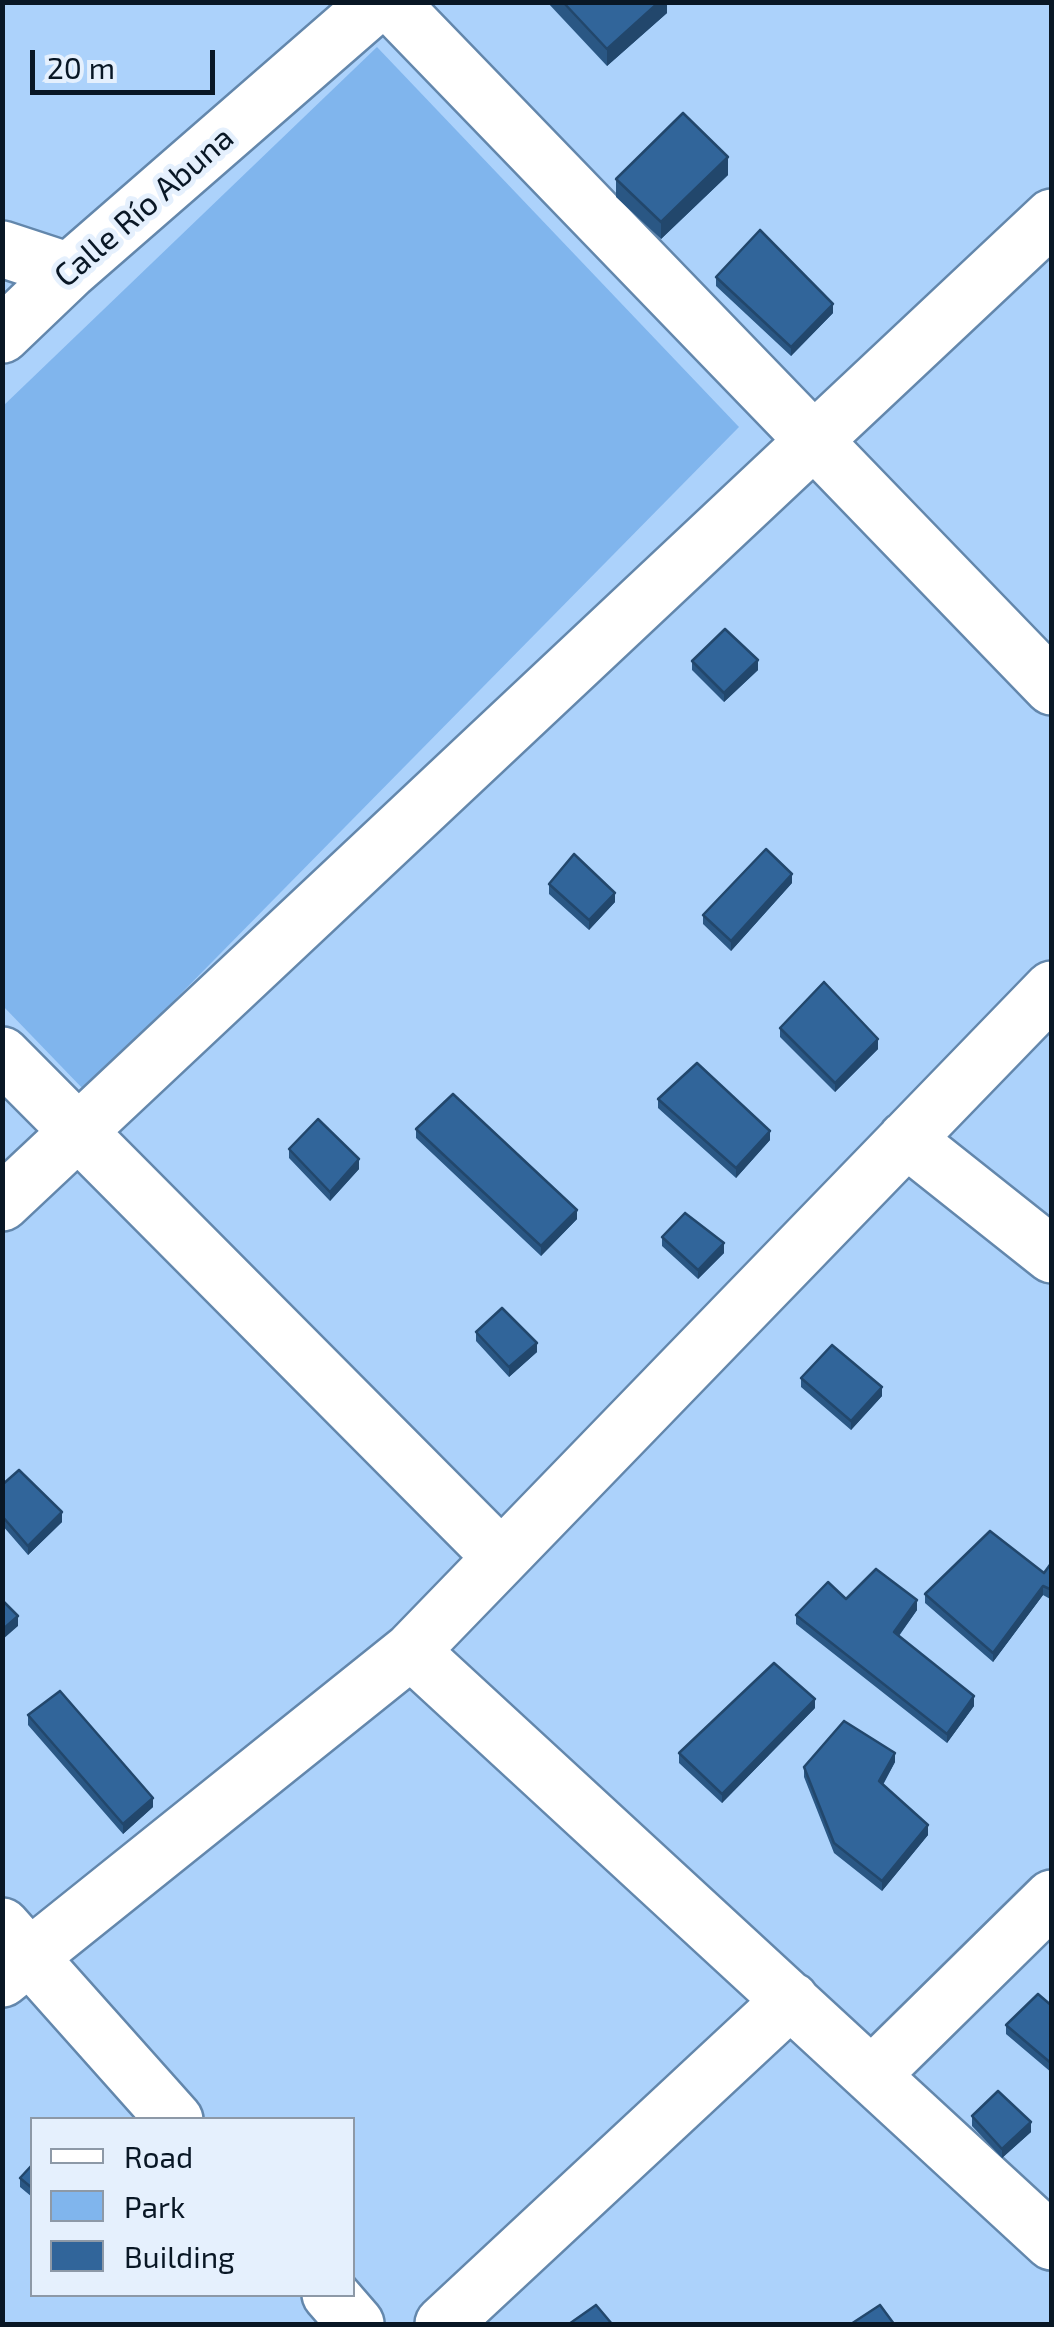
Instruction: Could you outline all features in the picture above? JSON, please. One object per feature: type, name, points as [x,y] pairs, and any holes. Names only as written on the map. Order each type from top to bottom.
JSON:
[{"type":"street","name":"Calle Río Abuna","points":[[2,335],[378,2]]},
{"type":"street","points":[[390,2],[1052,688]]},
{"type":"street","points":[[2,1204],[1052,217]]},
{"type":"street","points":[[2,250],[69,272]]},
{"type":"street","points":[[172,2117],[12,1954],[411,1651],[1052,988]]},
{"type":"street","points":[[2,1055],[501,1558]]},
{"type":"street","points":[[906,1139],[1052,1255]]},
{"type":"street","points":[[411,1651],[1052,2242]]},
{"type":"street","points":[[873,2074],[1052,1898]]},
{"type":"street","points":[[443,2324],[791,2000]]},
{"type":"street","points":[[333,2297],[356,2324]]},
{"type":"green space","points":[[377,47],[739,427],[85,1091],[3,1006],[3,406]]},
{"type":"building","points":[[563,2],[659,2],[607,49]]},
{"type":"building","points":[[683,113],[728,157],[661,222],[616,179]]},
{"type":"building","points":[[760,230],[833,304],[791,347],[716,277]]},
{"type":"building","points":[[725,629],[758,660],[724,693],[692,661]]},
{"type":"building","points":[[766,849],[792,874],[731,941],[703,915]]},
{"type":"building","points":[[574,854],[615,893],[589,920],[549,884]]},
{"type":"building","points":[[824,982],[878,1039],[835,1083],[780,1028]]},
{"type":"building","points":[[697,1063],[770,1131],[736,1168],[658,1099]]},
{"type":"building","points":[[453,1094],[577,1210],[541,1246],[416,1129]]},
{"type":"building","points":[[318,1119],[359,1159],[330,1192],[289,1149]]},
{"type":"building","points":[[685,1213],[724,1243],[698,1270],[662,1237]]},
{"type":"building","points":[[502,1308],[537,1343],[509,1367],[476,1332]]},
{"type":"building","points":[[832,1345],[882,1387],[851,1421],[801,1378]]},
{"type":"building","points":[[19,1470],[62,1512],[28,1546],[2,1516],[2,1485]]},
{"type":"building","points":[[990,1531],[1044,1573],[1052,1562],[1052,1590],[1043,1586],[993,1653],[925,1594]]},
{"type":"building","points":[[876,1569],[917,1600],[894,1632],[974,1696],[947,1734],[796,1615],[828,1582],[846,1599]]},
{"type":"building","points":[[2,1600],[18,1616],[2,1630]]},
{"type":"building","points":[[774,1663],[815,1699],[722,1794],[679,1753]]},
{"type":"building","points":[[60,1691],[153,1798],[123,1824],[28,1715]]},
{"type":"building","points":[[844,1721],[895,1753],[879,1781],[928,1825],[882,1881],[834,1843],[804,1767]]},
{"type":"building","points":[[1038,1994],[1052,2006],[1052,2064],[1006,2025]]},
{"type":"building","points":[[998,2091],[1031,2122],[1002,2149],[972,2116]]},
{"type":"building","points":[[30,2167],[30,2186],[20,2178]]},
{"type":"building","points":[[596,2305],[612,2324],[569,2324]]},
{"type":"building","points":[[880,2305],[894,2324],[851,2324]]}]
